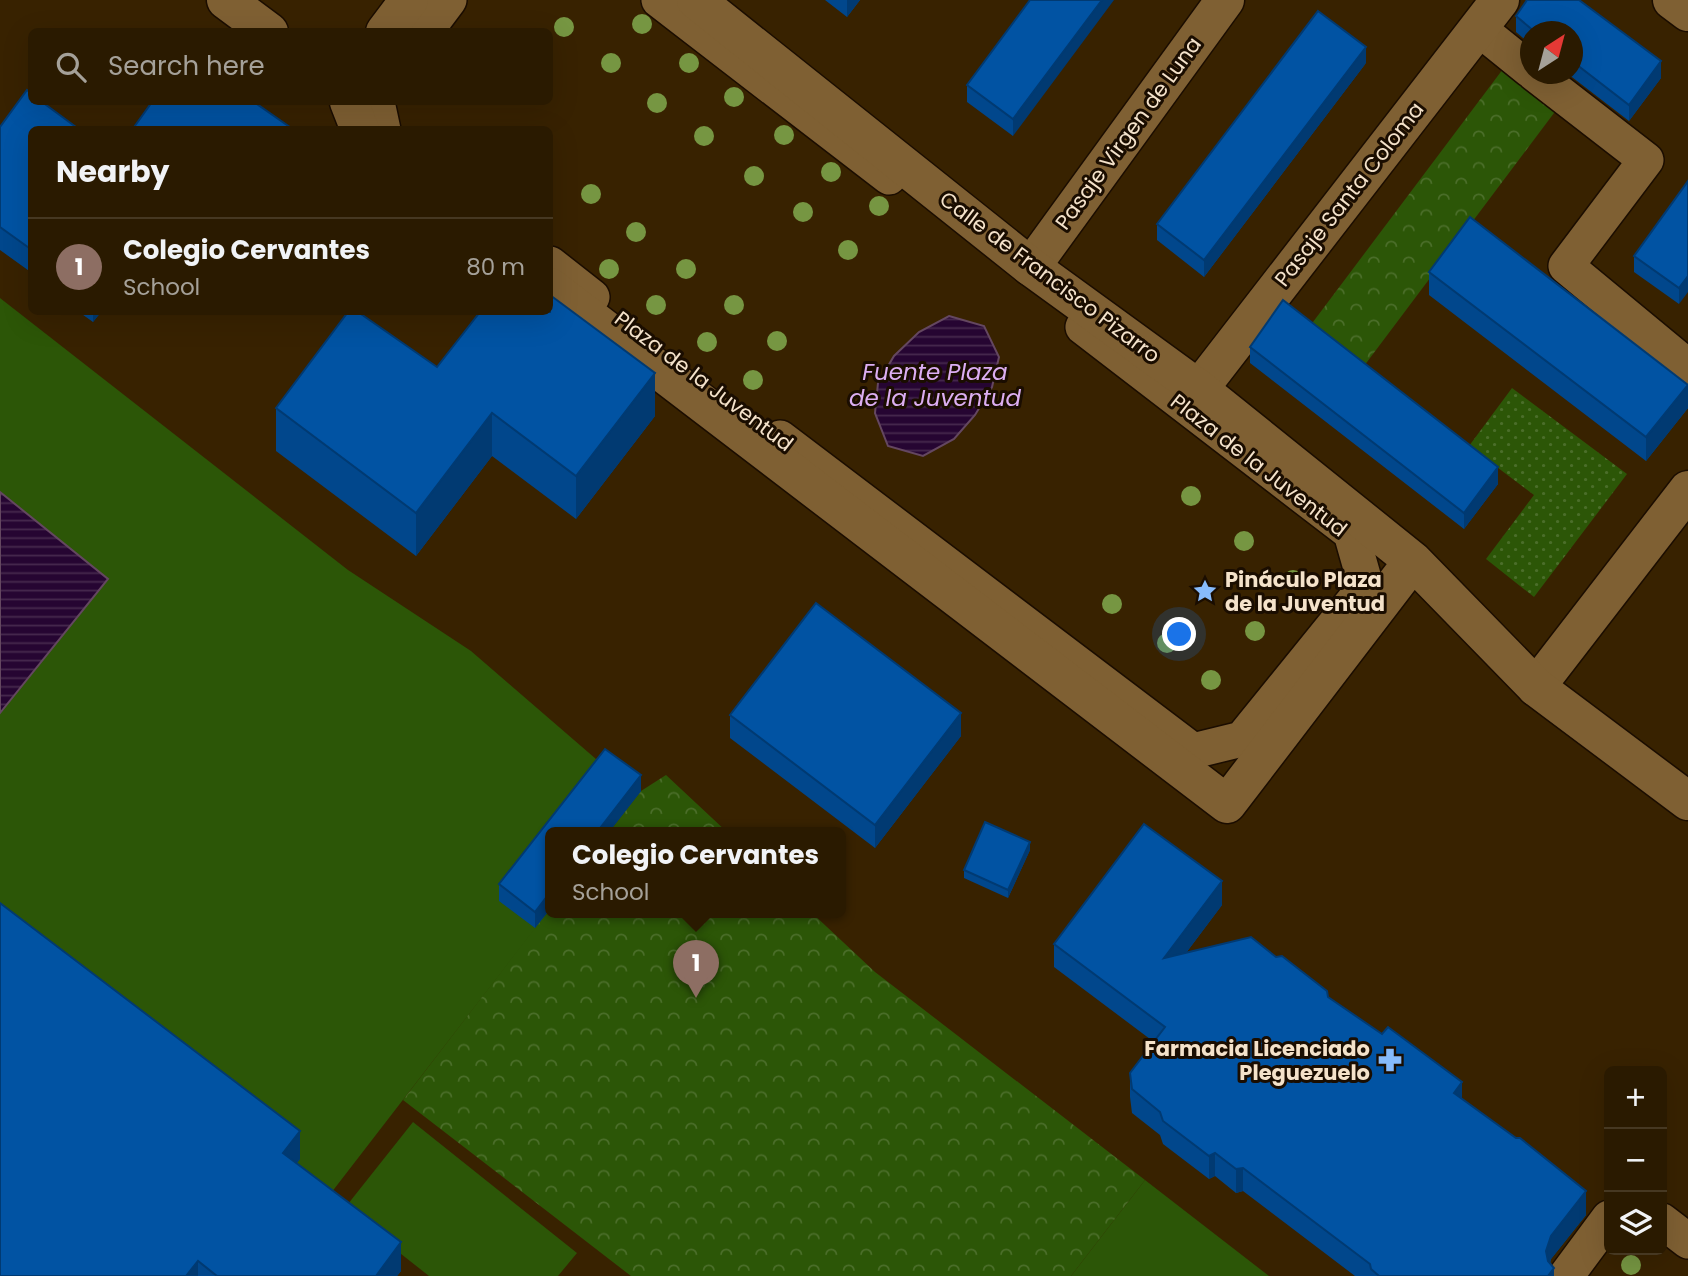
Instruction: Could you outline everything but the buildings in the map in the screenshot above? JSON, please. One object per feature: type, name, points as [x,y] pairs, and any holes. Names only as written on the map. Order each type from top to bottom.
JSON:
[{"type":"street","points":[[226,0],[264,28]]},
{"type":"street","points":[[388,28],[409,0]]},
{"type":"street","points":[[428,28],[449,0]]},
{"type":"street","name":"Plaza de la Juventud","points":[[553,266],[1193,751],[1242,739],[1366,586],[1351,533],[659,0]]},
{"type":"street","name":"Calle de Francisco Pizarro","points":[[696,0],[1031,267],[1199,389],[1413,561],[1536,687],[1688,801]]},
{"type":"street","name":"Pasaje Virgen de Luna","points":[[1031,267],[1225,0]]},
{"type":"street","points":[[1672,0],[1688,12]]},
{"type":"street","points":[[1489,14],[1520,55]]},
{"type":"street","name":"Pasaje Santa Coloma","points":[[1199,389],[1489,14]]},
{"type":"street","points":[[1548,84],[1646,160],[1566,266],[1688,367]]},
{"type":"street","points":[[350,105],[358,126]]},
{"type":"street","points":[[378,105],[382,126]]},
{"type":"street","name":"Plaza de la Juventud","points":[[553,289],[1227,804],[1413,561]]},
{"type":"street","points":[[1536,687],[1688,490]]},
{"type":"street","points":[[1566,1276],[1604,1225]]},
{"type":"street","points":[[1667,1225],[1688,1241]]},
{"type":"green space","points":[[1506,65],[1520,75],[1520,84],[1532,84],[1560,105],[1364,366],[1310,326]]},
{"type":"green space","points":[[0,298],[348,570],[471,651],[596,759],[641,791],[562,827],[545,827],[545,916],[267,1276],[0,1276]]},
{"type":"green space","points":[[1512,388],[1627,474],[1534,597],[1486,559],[1534,495],[1469,446]]},
{"type":"green space","points":[[666,775],[722,827],[613,827],[641,791]]},
{"type":"green space","points":[[545,915],[545,918],[817,918],[875,972],[1145,1180],[1071,1276],[631,1276],[403,1100]]},
{"type":"green space","points":[[413,1122],[577,1253],[558,1276],[429,1276],[344,1209]]},
{"type":"green space","points":[[1145,1180],[1269,1276],[1071,1276]]},
{"type":"water","name":"Fuente Plaza de la Juventud","points":[[949,316],[984,326],[999,357],[992,387],[975,415],[954,439],[923,456],[888,446],[875,413],[878,383],[894,356],[919,332]]},
{"type":"water","points":[[0,492],[108,579],[0,713]]},
{"type":"place","name":"Pináculo Plaza de la Juventud","points":[[1205,591]]},
{"type":"place","name":"Colegio Cervantes","points":[[696,998]]},
{"type":"place","name":"Farmacia Licenciado Pleguezuelo","points":[[1390,1060]]}]
